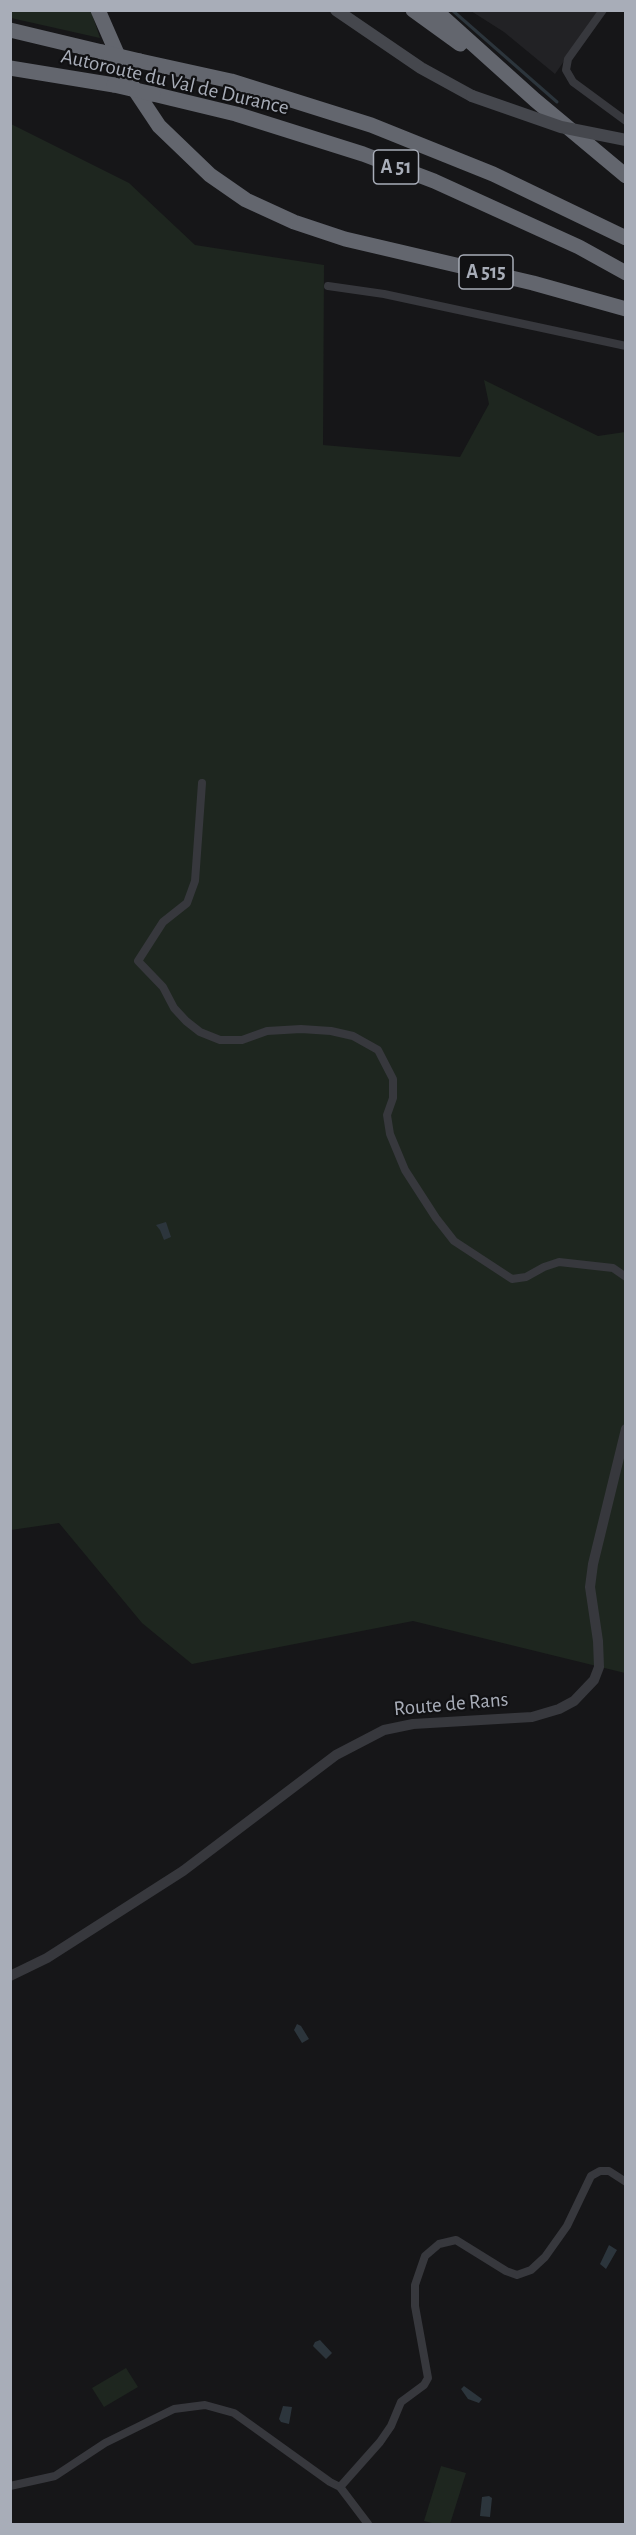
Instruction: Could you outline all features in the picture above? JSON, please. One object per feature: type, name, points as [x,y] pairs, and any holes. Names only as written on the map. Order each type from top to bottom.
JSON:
[{"type":"highway","points":[[99,10],[123,68]]},
{"type":"highway","name":"A 515","points":[[107,10],[123,68],[148,112],[179,148],[227,188],[269,212],[345,239],[533,283],[626,309]]},
{"type":"highway","points":[[413,10],[535,100]]},
{"type":"highway","points":[[435,10],[535,100],[626,176]]},
{"type":"highway","points":[[10,30],[102,52]]},
{"type":"highway","name":"Autoroute du Val de Durance","points":[[10,39],[102,52],[231,81],[371,125],[493,174],[626,238]]},
{"type":"highway","name":"Autoroute du Val de Durance","points":[[10,68],[114,85],[236,114],[363,154],[434,181],[579,247],[626,273]]},
{"type":"main road","points":[[336,10],[421,68],[472,96],[561,127],[626,140]]},
{"type":"street","points":[[603,10],[568,59],[566,70],[573,82],[626,121]]},
{"type":"street","points":[[328,286],[393,296],[626,346]]},
{"type":"street","points":[[202,783],[195,881],[187,903],[163,922],[138,961],[163,987],[174,1008],[200,1032],[220,1040],[242,1040],[267,1031],[301,1029],[331,1031],[353,1036],[378,1050],[393,1079],[393,1098],[387,1116],[390,1134],[397,1152],[405,1170],[454,1241],[482,1262],[512,1279],[526,1277],[559,1262],[613,1268],[626,1277]]},
{"type":"street","name":"Route de Rans","points":[[10,1976],[47,1958],[183,1871],[336,1755],[384,1730],[413,1724],[532,1717],[560,1709],[574,1701],[594,1680],[599,1667],[598,1641],[590,1587],[592,1564],[626,1430]]},
{"type":"street","points":[[340,2487],[380,2442],[391,2426],[401,2402],[424,2385],[428,2378],[415,2306],[415,2285],[425,2256],[439,2244],[456,2240],[506,2271],[517,2275],[531,2270],[545,2257],[567,2226],[591,2176],[600,2171],[609,2171],[626,2182]]},
{"type":"street","points":[[10,2486],[55,2476],[105,2443],[174,2409],[205,2405],[234,2413],[340,2487],[368,2524]]},
{"type":"shaded area","points":[[11,11],[91,11],[100,38],[11,18]]},
{"type":"shaded area","points":[[471,11],[599,11],[555,74],[504,32]]},
{"type":"shaded area","points":[[11,124],[129,183],[195,245],[324,265],[323,445],[460,457],[489,404],[484,380],[598,436],[625,432],[625,1673],[413,1621],[192,1664],[142,1623],[59,1523],[11,1530]]},
{"type":"shaded area","points":[[166,1222],[171,1237],[164,1240],[156,1225]]},
{"type":"shaded area","points":[[297,2024],[301,2026],[309,2039],[302,2043],[294,2030]]},
{"type":"shaded area","points":[[609,2245],[617,2250],[606,2269],[600,2264]]},
{"type":"shaded area","points":[[320,2340],[332,2353],[326,2359],[313,2346]]},
{"type":"shaded area","points":[[126,2368],[138,2387],[104,2407],[92,2388]]},
{"type":"shaded area","points":[[464,2386],[482,2399],[479,2403],[468,2399],[461,2389]]},
{"type":"shaded area","points":[[283,2406],[292,2407],[289,2424],[279,2419]]},
{"type":"shaded area","points":[[441,2466],[466,2473],[450,2524],[424,2521]]},
{"type":"shaded area","points":[[482,2497],[492,2498],[490,2517],[480,2516]]},
{"type":"waterway","points":[[452,10],[557,102]]}]
